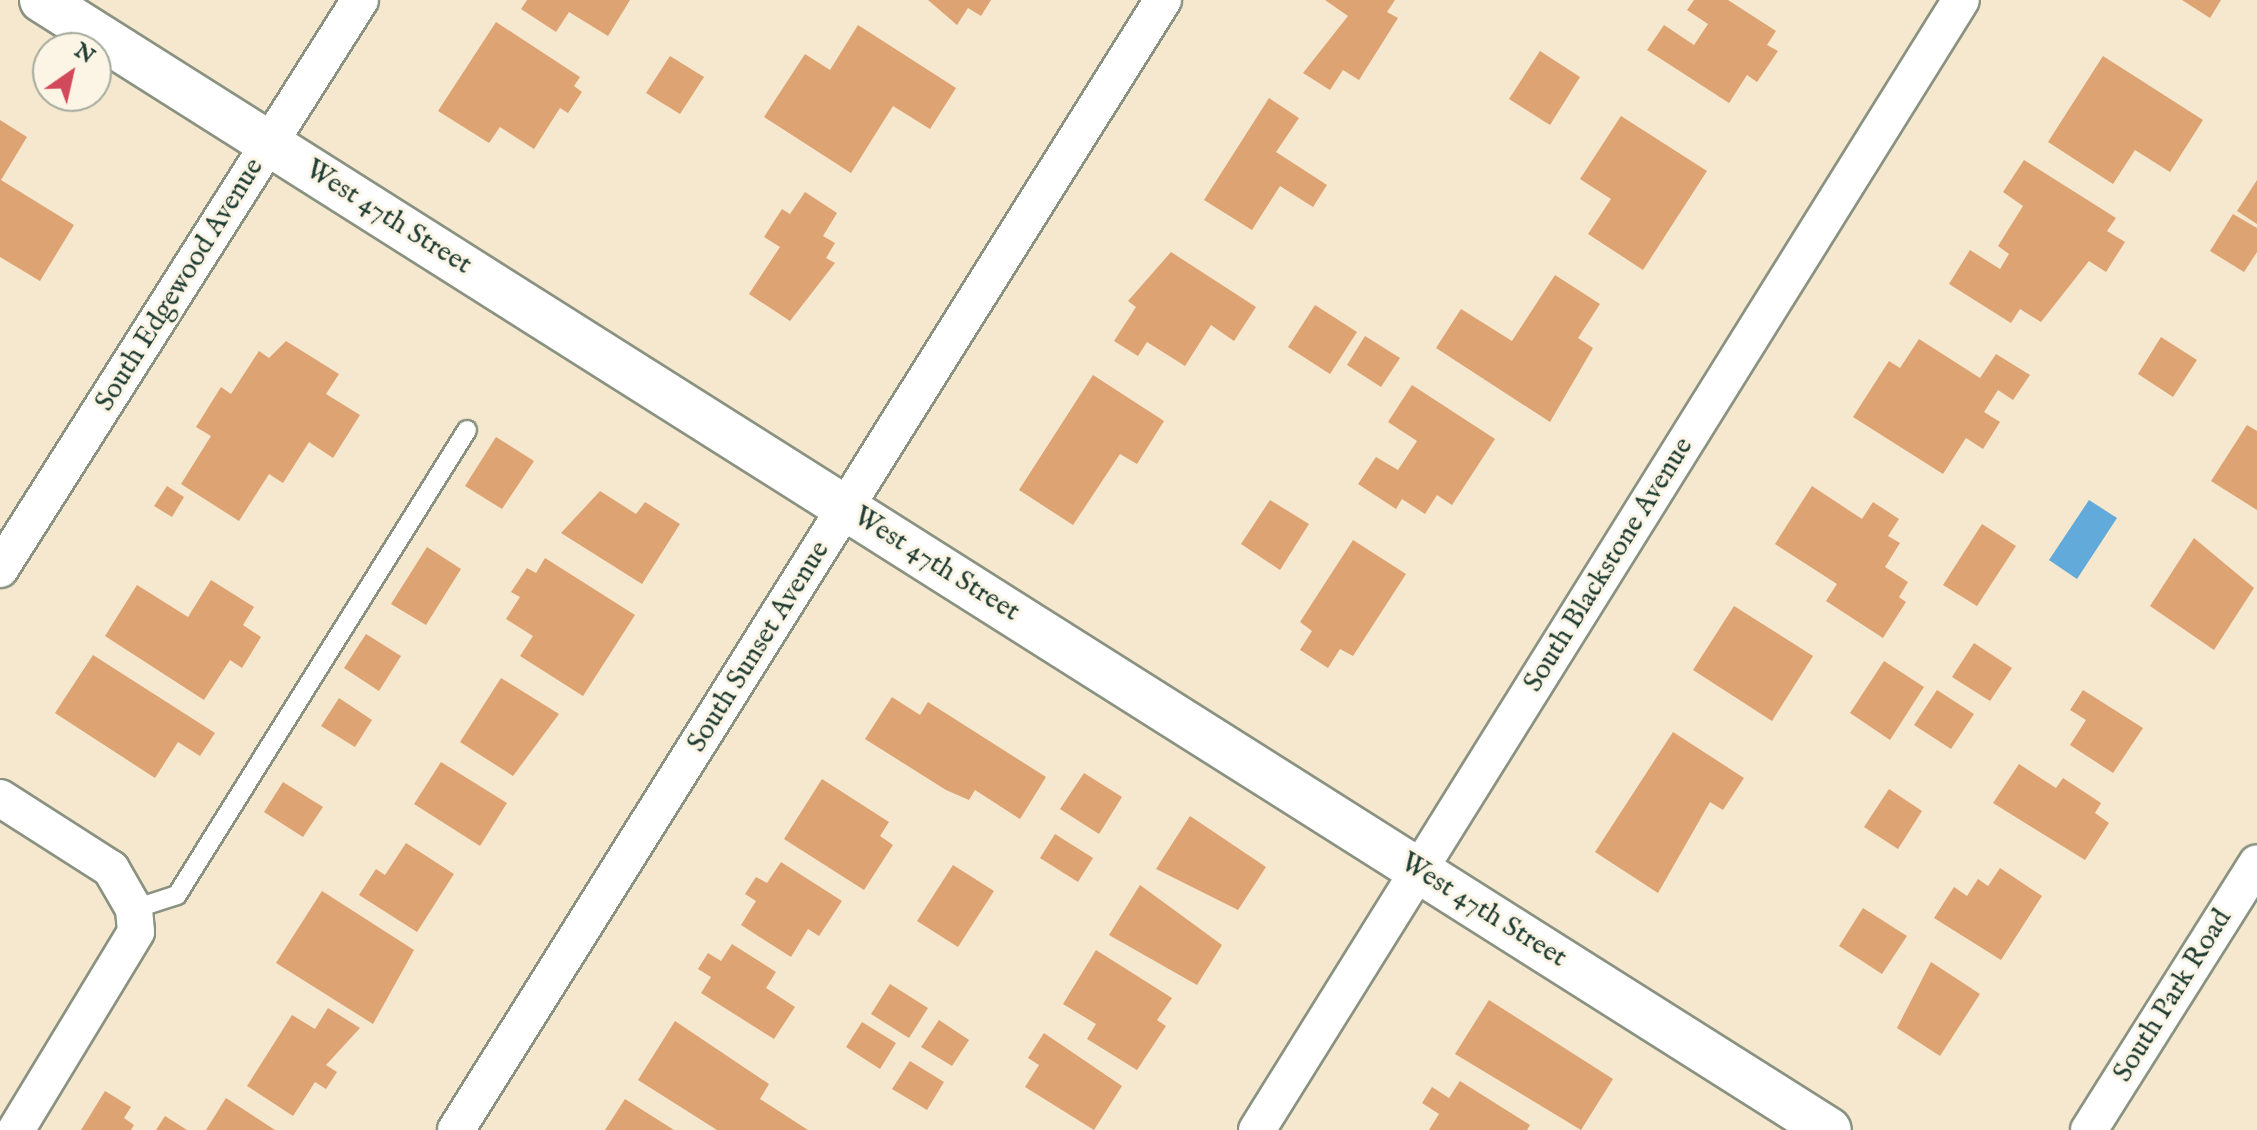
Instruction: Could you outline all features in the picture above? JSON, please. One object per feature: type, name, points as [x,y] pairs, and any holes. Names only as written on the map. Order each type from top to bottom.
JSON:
[{"type":"main road","name":"West 47th Street","points":[[42,0],[1829,1130]]},
{"type":"street","name":"South Edgewood Avenue","points":[[0,569],[360,0]]},
{"type":"street","name":"South Sunset Avenue","points":[[456,1130],[1163,0]]},
{"type":"street","name":"South Blackstone Avenue","points":[[1257,1130],[1961,0]]},
{"type":"street","points":[[0,798],[111,869],[134,909],[129,953],[16,1130]]},
{"type":"street","name":"South Park Road","points":[[2089,1130],[2257,863]]},
{"type":"lane","points":[[134,909],[177,895],[467,430]]},
{"type":"water","points":[[2089,500],[2117,518],[2077,579],[2049,560]]},
{"type":"building","points":[[527,0],[630,0],[608,36],[569,12],[556,32],[521,9]]},
{"type":"building","points":[[928,0],[991,0],[981,16],[968,8],[957,25]]},
{"type":"building","points":[[1325,0],[1395,0],[1387,12],[1398,18],[1359,80],[1343,70],[1330,90],[1303,73],[1348,16]]},
{"type":"building","points":[[1694,0],[1728,0],[1776,31],[1767,45],[1778,51],[1757,82],[1747,75],[1729,103],[1647,50],[1664,25],[1694,45],[1708,24],[1687,10]]},
{"type":"building","points":[[2182,0],[2221,0],[2210,18]]},
{"type":"building","points":[[496,22],[580,77],[574,86],[582,92],[568,113],[560,108],[534,149],[500,127],[489,143],[438,111]]},
{"type":"building","points":[[858,25],[956,88],[930,129],[893,106],[851,173],[764,117],[805,54],[830,70]]},
{"type":"building","points":[[1540,51],[1580,77],[1550,125],[1509,99]]},
{"type":"building","points":[[670,56],[704,77],[680,114],[646,93]]},
{"type":"building","points":[[2103,56],[2203,120],[2170,172],[2135,150],[2113,184],[2048,142]]},
{"type":"building","points":[[1269,98],[1299,118],[1276,152],[1327,185],[1313,207],[1280,186],[1252,230],[1204,200]]},
{"type":"building","points":[[1621,116],[1707,171],[1643,270],[1588,234],[1611,199],[1580,179]]},
{"type":"building","points":[[0,120],[27,137],[1,180],[74,225],[40,281],[0,257]]},
{"type":"building","points":[[2024,160],[2116,218],[2107,231],[2125,242],[2106,272],[2089,261],[2041,322],[2020,309],[2011,323],[1949,284],[1970,250],[2000,269],[2009,254],[1998,246],[2023,206],[2003,192]]},
{"type":"building","points":[[2257,180],[2257,224],[2237,211]]},
{"type":"building","points":[[805,192],[837,213],[823,236],[835,243],[826,258],[835,263],[790,321],[749,294],[780,247],[764,237],[782,209],[790,214]]},
{"type":"building","points":[[2233,214],[2257,228],[2257,252],[2244,272],[2210,251]]},
{"type":"building","points":[[1171,252],[1256,307],[1234,341],[1211,325],[1185,366],[1147,342],[1138,356],[1114,341],[1136,307],[1128,301]]},
{"type":"building","points":[[1555,275],[1600,304],[1578,338],[1593,348],[1550,422],[1436,348],[1461,309],[1512,341]]},
{"type":"building","points":[[1315,305],[1357,332],[1330,374],[1288,347]]},
{"type":"building","points":[[1365,336],[1400,358],[1381,387],[1347,365]]},
{"type":"building","points":[[2161,337],[2197,360],[2173,397],[2138,374]]},
{"type":"building","points":[[1919,339],[1980,378],[1996,354],[2030,375],[2013,400],[1998,390],[1984,412],[2000,422],[1983,449],[1966,438],[1943,474],[1853,417],[1889,361],[1900,368]]},
{"type":"building","points":[[286,341],[339,374],[326,394],[360,415],[333,458],[309,442],[283,483],[269,474],[239,521],[181,484],[211,436],[196,427],[221,387],[231,394],[259,351],[269,358]]},
{"type":"building","points":[[1093,375],[1164,421],[1137,464],[1120,454],[1073,525],[1019,490]]},
{"type":"building","points":[[1412,385],[1495,439],[1452,505],[1437,495],[1425,514],[1402,499],[1396,509],[1358,484],[1376,457],[1398,470],[1417,441],[1388,422]]},
{"type":"building","points":[[2247,425],[2257,431],[2257,510],[2211,481]]},
{"type":"building","points":[[496,437],[534,461],[502,509],[465,486]]},
{"type":"building","points":[[167,486],[184,497],[172,517],[154,506]]},
{"type":"building","points":[[1812,486],[1862,519],[1873,502],[1899,519],[1888,536],[1900,543],[1885,567],[1908,582],[1899,597],[1906,602],[1883,638],[1826,601],[1837,584],[1775,544]]},
{"type":"building","points":[[600,491],[636,514],[645,502],[680,524],[642,584],[561,533]]},
{"type":"building","points":[[1270,500],[1309,524],[1280,570],[1241,544]]},
{"type":"building","points":[[1982,524],[2016,546],[1977,606],[1943,585]]},
{"type":"building","points":[[2194,538],[2254,588],[2214,650],[2150,606]]},
{"type":"building","points":[[1353,540],[1406,574],[1353,656],[1340,649],[1328,668],[1300,650],[1312,631],[1300,622]]},
{"type":"building","points":[[427,547],[461,569],[426,625],[391,604]]},
{"type":"building","points":[[545,558],[635,615],[583,696],[520,656],[533,636],[506,619],[520,597],[511,592],[527,568],[536,573]]},
{"type":"building","points":[[211,580],[254,607],[243,625],[261,637],[242,668],[230,660],[204,700],[105,636],[137,585],[188,617]]},
{"type":"building","points":[[1734,606],[1813,656],[1772,721],[1693,670]]},
{"type":"building","points":[[366,634],[401,656],[379,691],[344,668]]},
{"type":"building","points":[[1974,643],[2012,668],[1990,701],[1952,677]]},
{"type":"building","points":[[93,655],[215,733],[200,756],[178,742],[155,778],[55,713]]},
{"type":"building","points":[[1884,661],[1924,687],[1890,740],[1850,713]]},
{"type":"building","points":[[501,678],[559,714],[513,776],[460,742]]},
{"type":"building","points":[[1937,690],[1974,714],[1951,749],[1914,725]]},
{"type":"building","points":[[2083,690],[2143,728],[2113,773],[2070,745],[2086,720],[2070,710]]},
{"type":"building","points":[[892,697],[920,715],[928,702],[1046,777],[1020,819],[975,790],[969,800],[946,790],[865,739]]},
{"type":"building","points":[[339,698],[372,720],[355,747],[321,726]]},
{"type":"building","points":[[1673,732],[1744,778],[1723,810],[1710,802],[1658,893],[1595,852]]},
{"type":"building","points":[[441,762],[507,803],[480,846],[414,804]]},
{"type":"building","points":[[2019,764],[2056,788],[2063,778],[2101,803],[2095,813],[2109,823],[2085,860],[1993,803]]},
{"type":"building","points":[[1084,773],[1122,797],[1099,834],[1060,809]]},
{"type":"building","points":[[822,779],[889,822],[880,836],[893,845],[864,890],[784,839]]},
{"type":"building","points":[[283,782],[323,807],[303,837],[264,812]]},
{"type":"building","points":[[1889,789],[1922,811],[1898,849],[1864,827]]},
{"type":"building","points":[[1190,816],[1266,867],[1238,910],[1156,869]]},
{"type":"building","points":[[1055,834],[1093,858],[1078,882],[1040,858]]},
{"type":"building","points":[[406,843],[454,874],[417,932],[359,895],[376,869],[385,875]]},
{"type":"building","points":[[781,862],[842,901],[819,936],[808,929],[791,957],[741,925],[756,901],[745,894],[756,877],[767,883]]},
{"type":"building","points":[[953,865],[994,891],[958,947],[917,921]]},
{"type":"building","points":[[2000,868],[2042,896],[2001,960],[1934,918],[1954,887],[1967,896],[1978,879],[1988,886]]},
{"type":"building","points":[[1140,885],[1222,945],[1197,985],[1109,935]]},
{"type":"building","points":[[322,891],[414,950],[373,1024],[276,963]]},
{"type":"building","points":[[1863,908],[1907,936],[1882,974],[1839,946]]},
{"type":"building","points":[[732,944],[776,972],[766,988],[795,1007],[774,1039],[701,993],[711,977],[698,969],[708,953],[721,961]]},
{"type":"building","points":[[1096,950],[1172,998],[1157,1020],[1166,1026],[1137,1070],[1087,1039],[1096,1024],[1063,1004]]},
{"type":"building","points":[[1931,962],[1980,994],[1940,1056],[1897,1028]]},
{"type":"building","points":[[890,984],[928,1008],[909,1038],[871,1014]]},
{"type":"building","points":[[1489,1000],[1613,1079],[1581,1130],[1455,1054]]},
{"type":"building","points":[[328,1008],[360,1028],[326,1065],[337,1072],[326,1089],[315,1082],[293,1116],[247,1086],[292,1015],[315,1029]]},
{"type":"building","points":[[939,1020],[969,1040],[952,1066],[921,1047]]},
{"type":"building","points":[[675,1021],[769,1084],[760,1099],[808,1130],[717,1130],[638,1080]]},
{"type":"building","points":[[862,1022],[896,1043],[880,1069],[846,1047]]},
{"type":"building","points":[[1044,1033],[1122,1086],[1094,1130],[1025,1087],[1039,1065],[1028,1058]]},
{"type":"building","points":[[910,1061],[944,1082],[927,1110],[892,1089]]},
{"type":"building","points":[[1460,1081],[1530,1125],[1527,1130],[1429,1130],[1439,1114],[1422,1103],[1432,1087],[1449,1098]]},
{"type":"building","points":[[105,1091],[131,1107],[124,1118],[134,1125],[131,1130],[81,1130]]},
{"type":"building","points":[[226,1098],[275,1130],[206,1130]]},
{"type":"building","points":[[625,1099],[674,1130],[605,1130]]},
{"type":"building","points":[[165,1116],[187,1130],[156,1130]]}]
